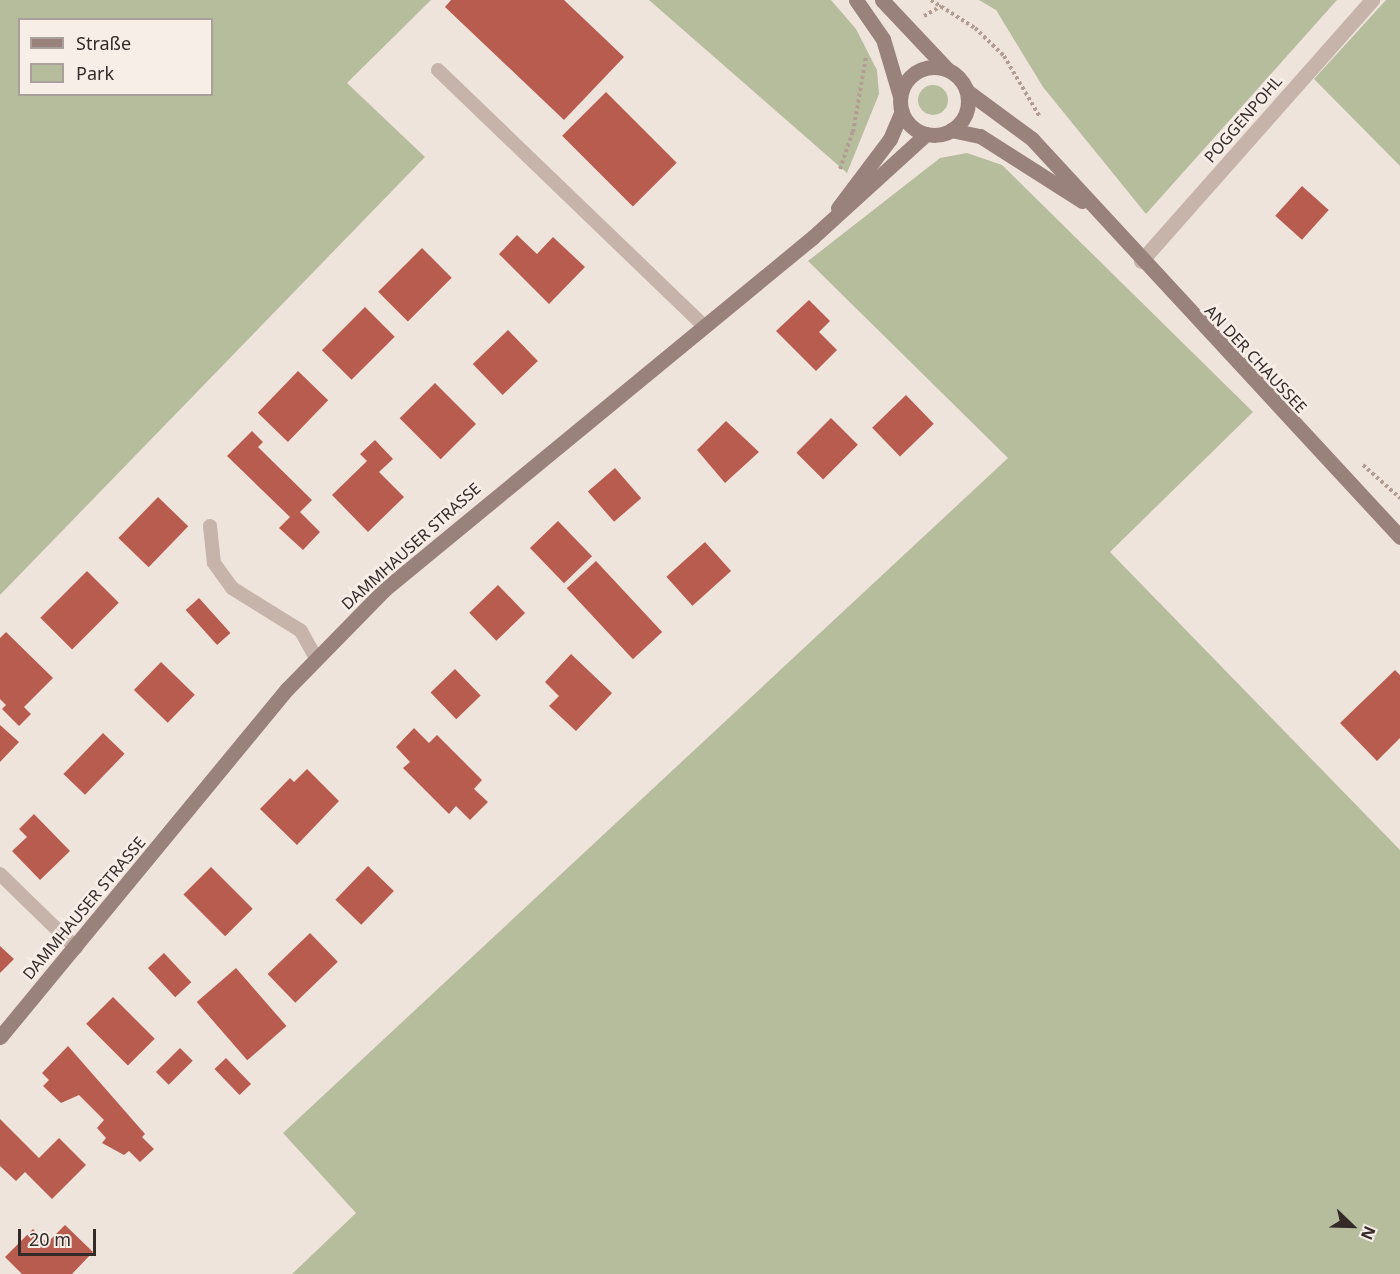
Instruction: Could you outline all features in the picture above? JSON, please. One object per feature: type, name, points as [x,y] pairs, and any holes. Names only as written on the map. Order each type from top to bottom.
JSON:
[{"type":"street","points":[[856,0],[883,39],[901,103],[926,134],[951,130],[980,136],[1088,204]]},
{"type":"street","points":[[882,0],[908,25],[967,91],[1032,139],[1088,204]]},
{"type":"street","name":"POGGENPOHL","points":[[1141,261],[1372,0]]},
{"type":"street","points":[[901,103],[917,71],[946,69]]},
{"type":"street","points":[[951,130],[965,116],[967,91]]},
{"type":"street","name":"DAMMHAUSER STRASSE","points":[[830,220],[890,139],[901,103]]},
{"type":"street","name":"DAMMHAUSER STRASSE","points":[[0,1037],[316,658],[385,589],[830,220],[926,134]]},
{"type":"street","name":"AN DER CHAUSSEE","points":[[1088,204],[1400,537]]},
{"type":"lane","points":[[438,70],[703,325]]},
{"type":"lane","points":[[210,526],[214,563],[232,588],[301,631],[316,658]]},
{"type":"lane","points":[[0,874],[76,948]]},
{"type":"path","points":[[908,25],[942,6]]},
{"type":"path","points":[[837,177],[853,132],[866,53],[883,39]]},
{"type":"green space","points":[[0,0],[431,0],[347,83],[425,157],[0,595]]},
{"type":"green space","points":[[649,0],[831,0],[856,29],[877,70],[879,94],[847,173]]},
{"type":"green space","points":[[979,0],[1337,0],[1146,214],[1043,87],[996,10]]},
{"type":"green space","points":[[1386,0],[1400,0],[1400,166],[1314,79]]},
{"type":"green space","points":[[933,85],[944,89],[948,100],[944,111],[933,115],[922,111],[918,100],[922,89]]},
{"type":"green space","points":[[967,153],[1002,165],[1253,412],[1110,552],[1400,850],[1400,1274],[292,1274],[356,1213],[283,1133],[1008,458],[808,261],[940,158]]},
{"type":"building","points":[[451,0],[564,0],[624,57],[564,120],[445,7]]},
{"type":"building","points":[[606,92],[677,163],[633,207],[562,136]]},
{"type":"building","points":[[1302,186],[1329,210],[1302,240],[1275,216]]},
{"type":"building","points":[[517,235],[537,254],[553,237],[585,267],[549,304],[499,254]]},
{"type":"building","points":[[422,248],[452,278],[408,322],[378,292]]},
{"type":"building","points":[[809,300],[830,321],[819,332],[837,350],[816,371],[776,331]]},
{"type":"building","points":[[365,307],[395,337],[352,380],[322,350]]},
{"type":"building","points":[[508,330],[538,361],[503,395],[473,364]]},
{"type":"building","points":[[298,371],[328,400],[288,442],[258,413]]},
{"type":"building","points":[[435,383],[476,424],[441,459],[400,418]]},
{"type":"building","points":[[906,395],[934,424],[900,456],[872,428]]},
{"type":"building","points":[[831,418],[858,445],[823,480],[796,453]]},
{"type":"building","points":[[726,421],[759,452],[725,483],[697,450]]},
{"type":"building","points":[[252,431],[263,442],[258,447],[312,500],[300,512],[320,532],[303,550],[279,528],[290,517],[227,456]]},
{"type":"building","points":[[375,440],[393,459],[379,472],[404,497],[368,532],[332,495],[367,461],[360,454]]},
{"type":"building","points":[[615,468],[641,498],[614,522],[588,492]]},
{"type":"building","points":[[158,497],[188,526],[149,567],[118,538]]},
{"type":"building","points":[[558,521],[592,556],[564,583],[530,548]]},
{"type":"building","points":[[705,542],[731,571],[692,606],[666,577]]},
{"type":"building","points":[[596,561],[662,632],[633,659],[567,588]]},
{"type":"building","points":[[87,571],[119,603],[72,649],[40,618]]},
{"type":"building","points":[[498,585],[525,613],[496,641],[469,613]]},
{"type":"building","points":[[199,598],[230,633],[217,645],[186,610]]},
{"type":"building","points":[[6,632],[53,678],[24,707],[31,714],[19,726],[2,709],[6,705],[0,699],[0,638]]},
{"type":"building","points":[[571,654],[612,693],[576,731],[549,706],[559,696],[545,682]]},
{"type":"building","points":[[161,662],[195,695],[168,723],[134,690]]},
{"type":"building","points":[[455,669],[481,696],[456,719],[431,693]]},
{"type":"building","points":[[1395,670],[1400,675],[1400,738],[1377,761],[1340,723]]},
{"type":"building","points":[[0,725],[19,742],[0,762]]},
{"type":"building","points":[[414,728],[429,743],[437,735],[482,780],[474,789],[488,802],[470,820],[456,806],[449,814],[403,768],[410,762],[396,747]]},
{"type":"building","points":[[103,733],[125,754],[85,795],[63,774]]},
{"type":"building","points":[[307,769],[339,801],[297,845],[260,809],[290,778],[294,782]]},
{"type":"building","points":[[34,814],[70,851],[40,880],[12,851],[27,837],[19,829]]},
{"type":"building","points":[[368,866],[394,891],[361,925],[335,900]]},
{"type":"building","points":[[211,867],[253,909],[225,936],[183,895]]},
{"type":"building","points":[[310,933],[338,962],[295,1003],[268,974]]},
{"type":"building","points":[[0,946],[14,959],[0,973]]},
{"type":"building","points":[[164,953],[191,982],[175,997],[148,968]]},
{"type":"building","points":[[236,968],[287,1026],[247,1060],[197,1002]]},
{"type":"building","points":[[113,997],[155,1039],[128,1066],[86,1024]]},
{"type":"building","points":[[68,1046],[145,1134],[142,1137],[154,1149],[140,1162],[129,1151],[124,1155],[102,1143],[106,1138],[97,1128],[104,1120],[79,1095],[61,1103],[43,1086],[49,1080],[42,1073]]},
{"type":"building","points":[[180,1048],[193,1061],[169,1085],[156,1072]]},
{"type":"building","points":[[226,1058],[251,1084],[239,1095],[214,1069]]},
{"type":"building","points":[[0,1119],[39,1158],[59,1138],[86,1165],[52,1199],[25,1172],[16,1181],[0,1166]]},
{"type":"building","points":[[65,1225],[93,1252],[72,1274],[22,1274],[5,1257],[33,1229],[47,1243]]}]
